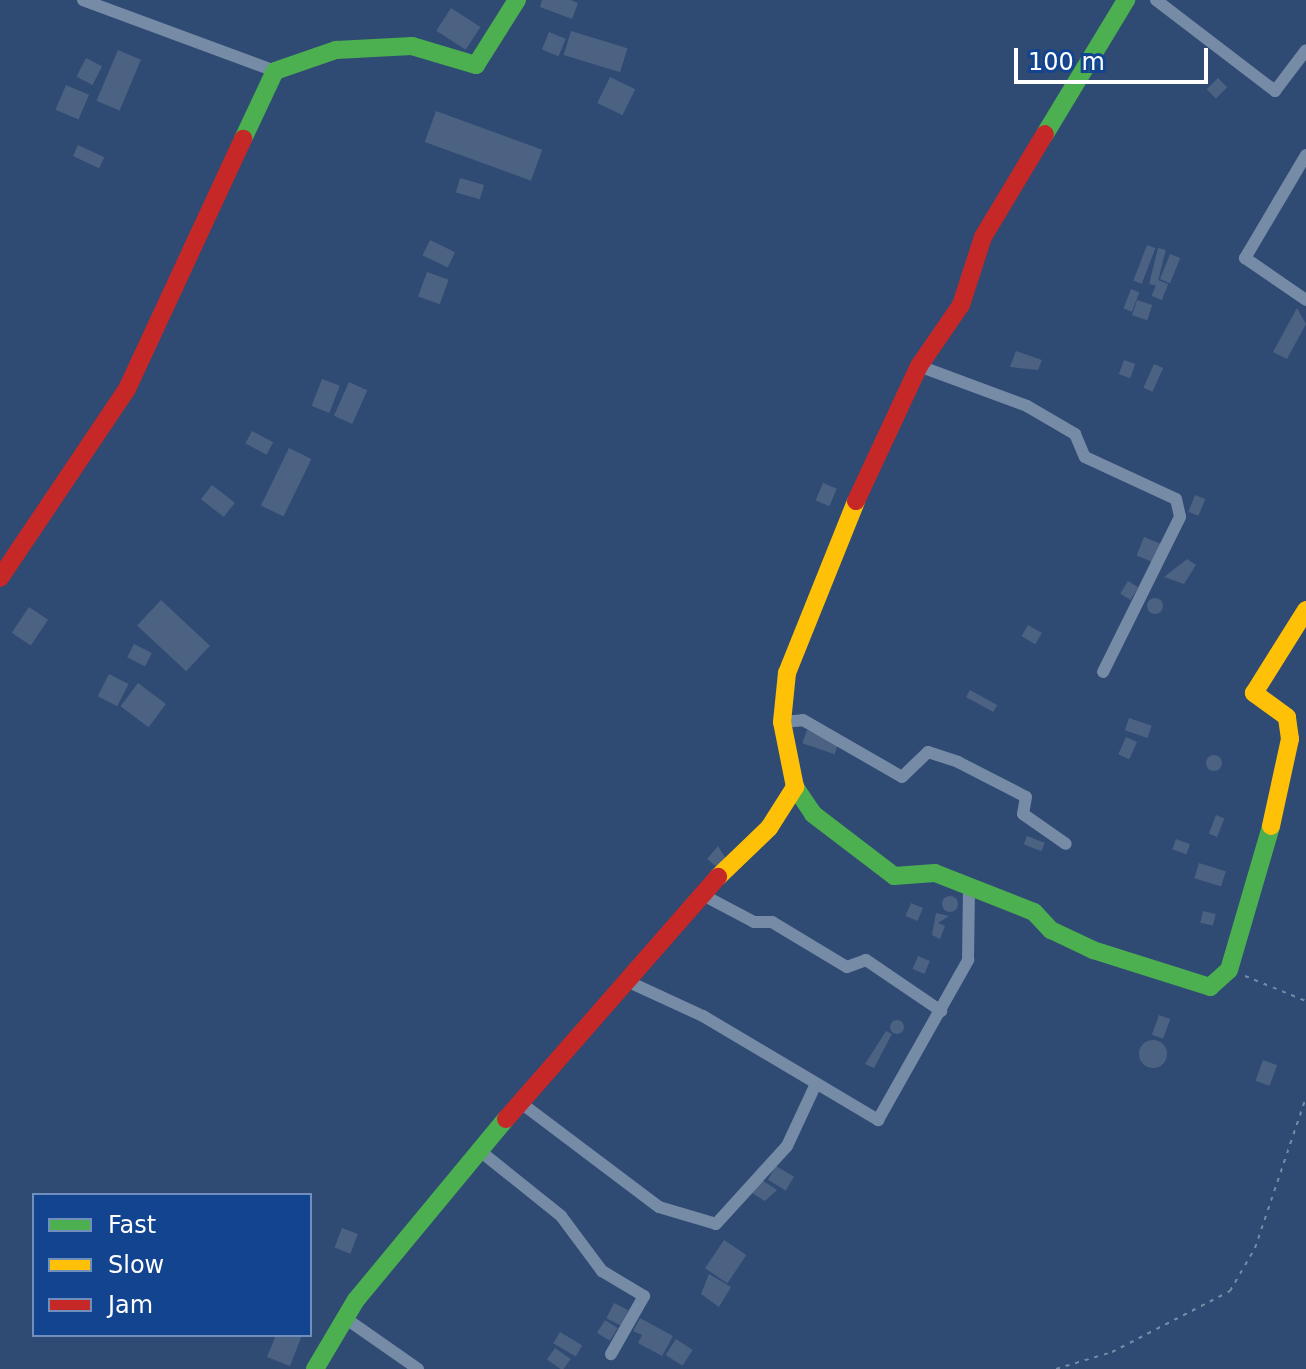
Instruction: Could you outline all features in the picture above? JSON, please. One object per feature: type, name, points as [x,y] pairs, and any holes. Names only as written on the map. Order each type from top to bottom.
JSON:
[{"type":"street","points":[[83,0],[275,71],[336,50],[412,46],[476,65],[517,0]]},
{"type":"street","points":[[1126,0],[983,237],[961,305],[919,366],[821,578],[787,673],[782,722],[795,787],[813,814],[894,876],[935,873],[969,890],[1034,912],[1051,930],[1093,950],[1210,987],[1229,970],[1254,903],[1290,739],[1287,717],[1254,693],[1306,610]]},
{"type":"street","points":[[1156,0],[1275,91],[1303,57]]},
{"type":"street","points":[[0,578],[127,389],[275,71]]},
{"type":"street","points":[[1306,155],[1245,258],[1306,300]]},
{"type":"street","points":[[919,366],[1027,406],[1075,434],[1085,457],[1176,499],[1180,517],[1103,672]]},
{"type":"street","points":[[782,722],[803,720],[902,777],[928,752],[958,762],[1026,797],[1023,814],[1066,844]]},
{"type":"street","points":[[315,1369],[345,1318],[480,1151],[629,982],[701,894],[769,828],[795,787]]},
{"type":"street","points":[[629,982],[703,1016],[814,1088],[878,1120],[968,960],[969,890]]},
{"type":"street","points":[[701,894],[754,922],[772,922],[847,967],[866,960],[941,1011]]},
{"type":"street","points":[[521,1103],[659,1207],[716,1224],[787,1146],[814,1088]]},
{"type":"street","points":[[480,1151],[561,1216],[602,1271],[644,1296],[611,1354]]},
{"type":"street","points":[[345,1318],[418,1369]]},
{"type":"path","points":[[1229,970],[1306,1001]]},
{"type":"path","points":[[1056,1369],[1112,1352],[1230,1291],[1255,1248],[1306,1097]]},
{"type":"building","points":[[542,0],[571,0],[578,3],[572,19],[540,7]]},
{"type":"building","points":[[451,8],[480,27],[466,50],[436,31]]},
{"type":"building","points":[[571,31],[627,48],[620,72],[564,55]]},
{"type":"building","points":[[549,32],[566,39],[559,56],[542,50]]},
{"type":"building","points":[[118,50],[141,60],[120,110],[97,101]]},
{"type":"building","points":[[86,58],[102,66],[93,85],[76,77]]},
{"type":"building","points":[[610,77],[635,89],[622,115],[597,103]]},
{"type":"building","points":[[1218,78],[1227,87],[1216,99],[1207,89]]},
{"type":"building","points":[[66,85],[89,95],[78,120],[55,110]]},
{"type":"building","points":[[436,111],[542,150],[531,181],[425,142]]},
{"type":"building","points":[[78,145],[104,157],[99,168],[73,156]]},
{"type":"building","points":[[460,178],[484,185],[480,199],[456,192]]},
{"type":"building","points":[[430,240],[455,252],[448,268],[423,255]]},
{"type":"building","points":[[1147,245],[1155,248],[1142,284],[1133,280]]},
{"type":"building","points":[[1158,248],[1166,250],[1157,286],[1149,284]]},
{"type":"building","points":[[1170,254],[1180,258],[1170,283],[1160,279]]},
{"type":"building","points":[[427,272],[449,280],[440,304],[418,296]]},
{"type":"building","points":[[1158,280],[1168,284],[1162,300],[1152,296]]},
{"type":"building","points":[[1131,289],[1139,292],[1132,312],[1123,309]]},
{"type":"building","points":[[1137,300],[1152,305],[1147,320],[1132,315]]},
{"type":"building","points":[[1297,308],[1306,324],[1287,359],[1273,352]]},
{"type":"building","points":[[1016,351],[1042,360],[1038,370],[1010,367]]},
{"type":"building","points":[[1124,360],[1135,364],[1130,378],[1119,374]]},
{"type":"building","points":[[1154,364],[1163,368],[1153,392],[1143,388]]},
{"type":"building","points":[[322,379],[340,386],[329,413],[312,406]]},
{"type":"building","points":[[349,382],[367,390],[352,424],[334,416]]},
{"type":"building","points":[[252,431],[273,442],[267,455],[245,443]]},
{"type":"building","points":[[289,448],[311,459],[283,516],[261,506]]},
{"type":"building","points":[[823,483],[837,489],[829,506],[816,500]]},
{"type":"building","points":[[212,485],[235,503],[224,517],[201,499]]},
{"type":"building","points":[[1195,495],[1205,499],[1198,516],[1188,512]]},
{"type":"building","points":[[1144,537],[1161,544],[1153,562],[1137,556]]},
{"type":"building","points":[[1187,559],[1196,565],[1184,584],[1164,577]]},
{"type":"building","points":[[1128,581],[1138,587],[1131,600],[1120,594]]},
{"type":"building","points":[[1155,598],[1161,600],[1161,612],[1155,614],[1149,612],[1147,606],[1149,600]]},
{"type":"building","points":[[161,600],[210,646],[186,671],[137,626]]},
{"type":"building","points":[[29,607],[48,620],[31,646],[12,633]]},
{"type":"building","points":[[1028,625],[1042,633],[1035,644],[1022,636]]},
{"type":"building","points":[[134,644],[152,653],[145,666],[127,657]]},
{"type":"building","points":[[109,674],[129,684],[117,706],[98,696]]},
{"type":"building","points":[[138,683],[166,704],[148,727],[121,706]]},
{"type":"building","points":[[970,690],[997,705],[993,712],[966,697]]},
{"type":"building","points":[[1129,718],[1152,726],[1147,738],[1125,730]]},
{"type":"building","points":[[807,730],[839,741],[835,754],[802,743]]},
{"type":"building","points":[[1126,737],[1137,742],[1129,759],[1118,754]]},
{"type":"building","points":[[1214,755],[1220,757],[1220,769],[1214,771],[1208,769],[1206,763],[1208,757]]},
{"type":"building","points":[[1216,815],[1224,818],[1217,837],[1209,834]]},
{"type":"building","points":[[1027,836],[1045,843],[1042,851],[1024,844]]},
{"type":"building","points":[[1176,839],[1190,844],[1186,854],[1172,849]]},
{"type":"building","points":[[718,846],[726,859],[718,868],[707,859]]},
{"type":"building","points":[[1199,863],[1226,871],[1221,886],[1194,878]]},
{"type":"building","points":[[947,896],[953,896],[958,904],[956,910],[947,912],[942,907],[942,901]]},
{"type":"building","points":[[911,903],[923,908],[917,921],[906,916]]},
{"type":"building","points":[[1203,911],[1216,914],[1213,926],[1200,923]]},
{"type":"building","points":[[936,913],[949,916],[938,923],[945,926],[940,939],[932,935]]},
{"type":"building","points":[[918,956],[930,961],[924,974],[913,969]]},
{"type":"building","points":[[1159,1015],[1170,1019],[1163,1039],[1152,1035]]},
{"type":"building","points":[[897,1020],[904,1027],[897,1034],[890,1027]]},
{"type":"building","points":[[886,1031],[892,1034],[874,1068],[865,1064]]},
{"type":"building","points":[[1153,1040],[1163,1044],[1167,1054],[1163,1064],[1153,1068],[1143,1064],[1139,1054],[1143,1044]]},
{"type":"building","points":[[1263,1060],[1277,1065],[1270,1086],[1255,1081]]},
{"type":"building","points":[[776,1166],[794,1177],[786,1191],[768,1180]]},
{"type":"building","points":[[762,1180],[777,1190],[765,1201],[749,1191]]},
{"type":"building","points":[[342,1228],[358,1234],[350,1254],[334,1248]]},
{"type":"building","points":[[724,1240],[746,1255],[727,1283],[705,1268]]},
{"type":"building","points":[[709,1274],[731,1287],[719,1307],[701,1294]]},
{"type":"building","points":[[614,1303],[628,1310],[621,1325],[606,1318]]},
{"type":"building","points":[[640,1318],[673,1336],[662,1356],[638,1343],[642,1335],[633,1331]]},
{"type":"building","points":[[605,1320],[618,1328],[610,1341],[597,1333]]},
{"type":"building","points":[[560,1332],[582,1345],[576,1357],[553,1343]]},
{"type":"building","points":[[275,1337],[301,1337],[290,1366],[267,1357]]},
{"type":"building","points":[[676,1339],[693,1350],[682,1366],[666,1355]]},
{"type":"building","points":[[555,1348],[571,1359],[563,1369],[547,1359]]},
{"type":"traffic: fast","points":[[243,139],[275,71],[336,50],[412,46],[476,65],[517,0]]},
{"type":"traffic: fast","points":[[1045,134],[1126,0]]},
{"type":"traffic: fast","points":[[795,787],[813,814],[894,876],[935,873],[1034,912],[1051,930],[1093,950],[1210,987],[1229,970],[1271,826]]},
{"type":"traffic: fast","points":[[315,1369],[356,1300],[506,1119]]},
{"type":"traffic: slow","points":[[718,877],[769,828],[795,787],[782,722],[787,673],[856,501]]},
{"type":"traffic: slow","points":[[1271,826],[1290,739],[1287,717],[1254,693],[1306,610]]},
{"type":"traffic: jam","points":[[856,501],[919,366],[961,305],[983,237],[1045,134]]},
{"type":"traffic: jam","points":[[0,578],[127,389],[243,139]]},
{"type":"traffic: jam","points":[[506,1119],[718,877]]}]
